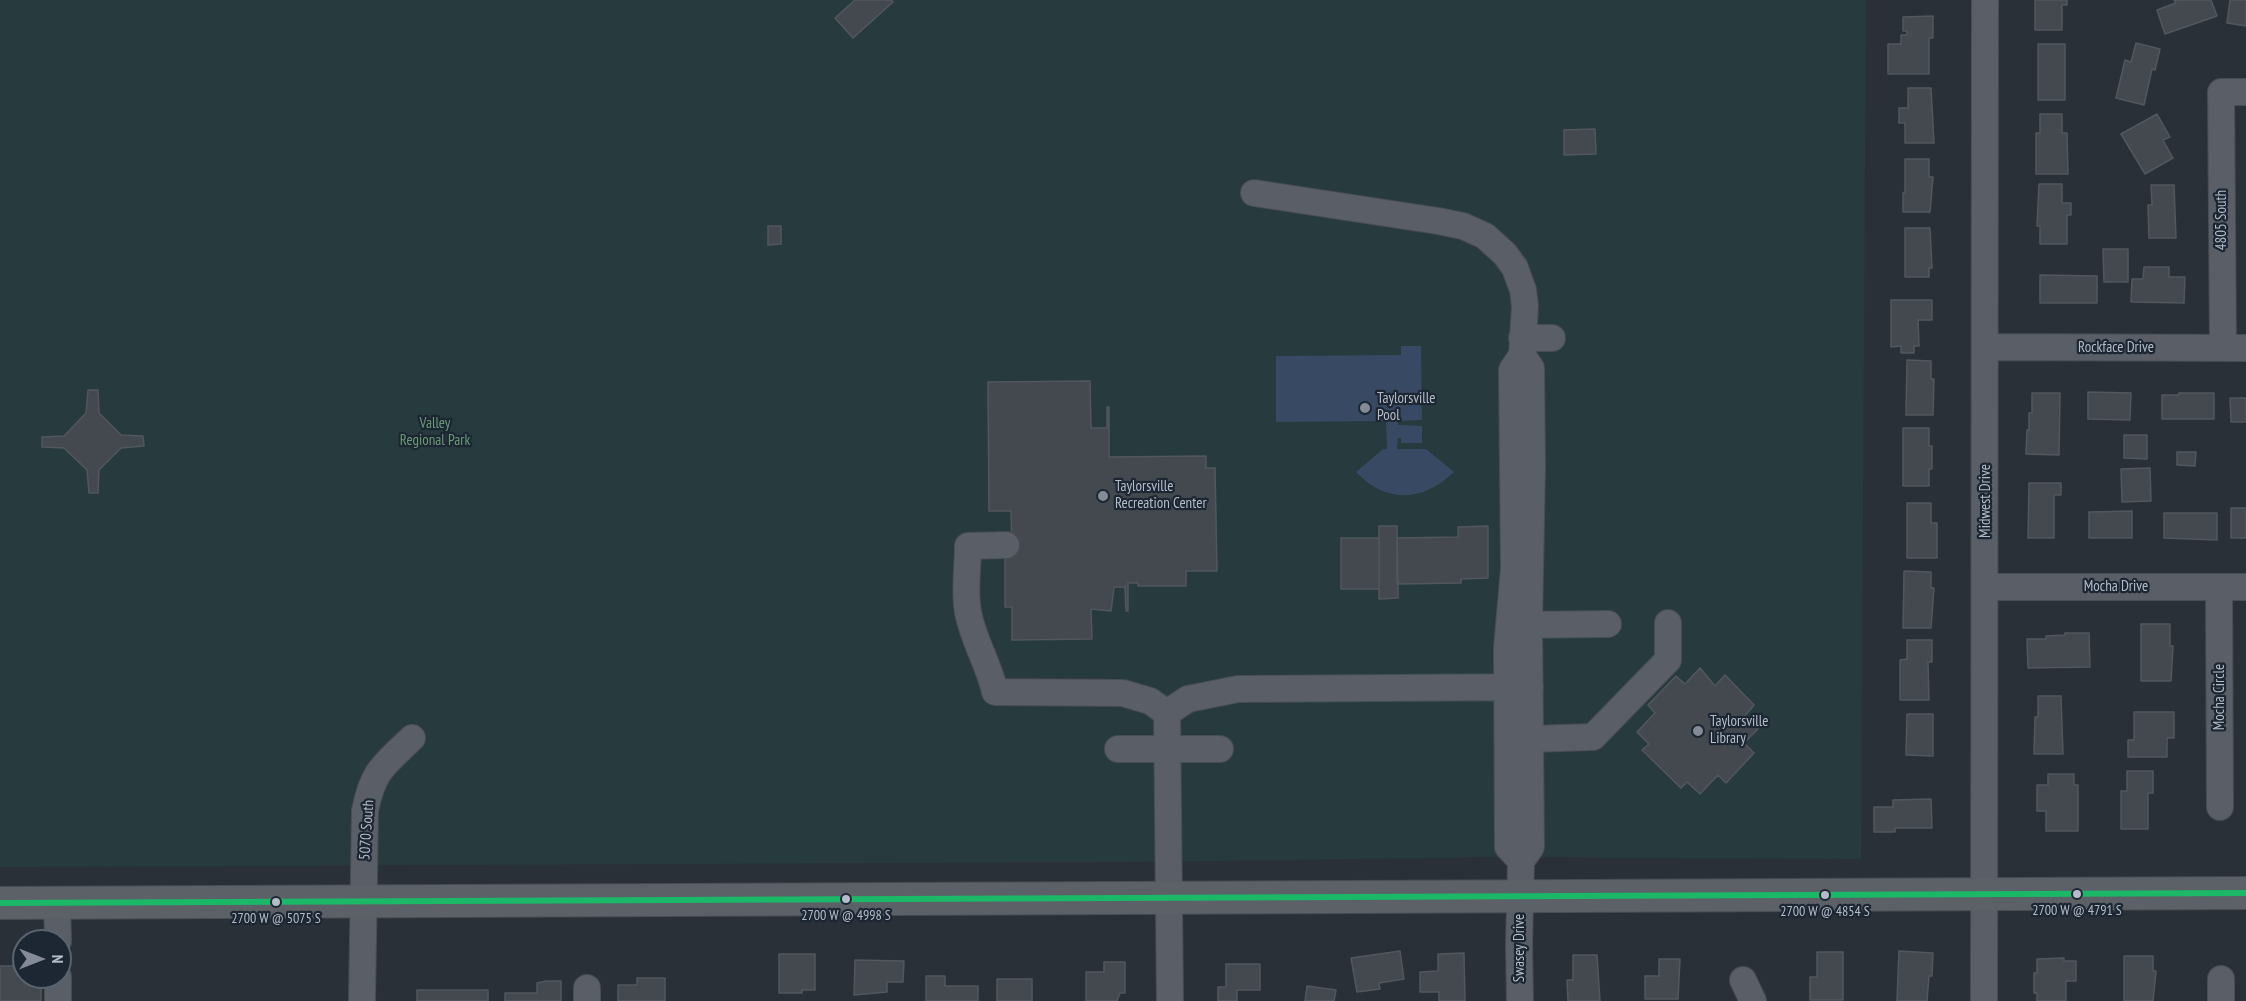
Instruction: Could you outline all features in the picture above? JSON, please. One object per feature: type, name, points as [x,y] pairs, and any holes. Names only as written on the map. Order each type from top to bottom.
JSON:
[{"type":"main road","points":[[0,903],[2246,893]]},
{"type":"street","name":"Midwest Drive","points":[[1984,1001],[1985,0]]},
{"type":"street","name":"4805 South","points":[[2234,92],[2234,348]]},
{"type":"street","points":[[1254,193],[1438,221],[1474,229],[1505,254],[1520,279],[1525,306],[1522,346],[1531,368],[1532,540],[1518,625],[1519,687],[1508,847],[1521,861],[1531,847],[1530,739],[1519,687]]},
{"type":"street","points":[[1522,346],[1552,338]]},
{"type":"street","name":"Rockface Drive","points":[[1986,347],[2234,348]]},
{"type":"street","points":[[1006,545],[968,546],[967,609],[992,678],[994,692],[1123,693],[1150,701],[1167,713]]},
{"type":"street","name":"Mocha Drive","points":[[1985,587],[2246,587]]},
{"type":"street","name":"Mocha Circle","points":[[2219,587],[2220,807]]},
{"type":"street","points":[[1530,739],[1593,737],[1668,660],[1668,623]]},
{"type":"street","points":[[1518,625],[1608,624]]},
{"type":"street","points":[[1167,713],[1188,699],[1238,690],[1519,687]]},
{"type":"street","points":[[1167,713],[1170,1001]]},
{"type":"street","name":"5070 South","points":[[362,1001],[366,811],[370,789],[379,770],[412,738]]},
{"type":"street","points":[[1118,749],[1220,749]]},
{"type":"street","name":"Swasey Drive","points":[[1520,1001],[1521,861]]},
{"type":"street","points":[[57,902],[58,929]]},
{"type":"green space","name":"Valley Regional Park","points":[[0,0],[1866,0],[1861,859],[1499,857],[1135,862],[0,867]]},
{"type":"water","points":[[1401,346],[1421,346],[1422,420],[1398,421],[1398,425],[1422,426],[1422,443],[1401,443],[1401,438],[1398,438],[1397,449],[1426,449],[1454,472],[1430,489],[1417,494],[1405,495],[1380,490],[1356,472],[1383,449],[1387,449],[1386,421],[1276,422],[1276,356],[1401,355]]},
{"type":"building","points":[[855,0],[891,0],[893,2],[853,38],[835,18]]},
{"type":"building","points":[[2035,0],[2067,0],[2067,5],[2062,5],[2062,30],[2035,30]]},
{"type":"building","points":[[2174,0],[2211,0],[2217,16],[2165,34],[2157,10],[2176,3]]},
{"type":"building","points":[[2230,0],[2246,0],[2246,26],[2227,23]]},
{"type":"building","points":[[1933,16],[1933,38],[1929,38],[1929,74],[1888,74],[1888,44],[1901,44],[1901,35],[1907,35],[1907,31],[1903,31],[1903,17]]},
{"type":"building","points":[[2136,43],[2160,49],[2155,70],[2152,69],[2144,105],[2116,98],[2125,60],[2131,62]]},
{"type":"building","points":[[2038,44],[2065,44],[2065,100],[2038,100]]},
{"type":"building","points":[[1908,88],[1931,88],[1934,143],[1905,143],[1905,123],[1899,123],[1899,108],[1908,108]]},
{"type":"building","points":[[2040,114],[2062,114],[2062,133],[2067,133],[2068,174],[2036,174],[2036,133],[2040,133]]},
{"type":"building","points":[[2157,114],[2170,137],[2163,140],[2173,158],[2145,174],[2121,134]]},
{"type":"building","points":[[1595,129],[1596,154],[1564,155],[1564,130]]},
{"type":"building","points":[[1905,159],[1929,159],[1929,177],[1933,177],[1930,212],[1903,212]]},
{"type":"building","points":[[2039,184],[2062,184],[2062,203],[2071,203],[2071,215],[2067,215],[2067,244],[2040,244],[2040,226],[2037,226]]},
{"type":"building","points":[[2151,185],[2174,185],[2176,238],[2149,238],[2148,205],[2152,205]]},
{"type":"building","points":[[768,226],[781,226],[781,244],[768,245]]},
{"type":"building","points":[[1905,228],[1930,228],[1932,268],[1929,268],[1929,277],[1905,277]]},
{"type":"building","points":[[2103,249],[2128,249],[2128,282],[2104,282]]},
{"type":"building","points":[[2144,267],[2169,267],[2169,277],[2185,277],[2184,303],[2131,302],[2132,279],[2143,279]]},
{"type":"building","points":[[2040,275],[2097,276],[2097,303],[2040,303]]},
{"type":"building","points":[[1891,300],[1932,300],[1932,320],[1918,320],[1919,346],[1914,346],[1914,353],[1901,353],[1901,346],[1891,347]]},
{"type":"building","points":[[1907,360],[1931,361],[1931,379],[1934,379],[1933,415],[1906,415]]},
{"type":"building","name":"Taylorsville Recreation Center","points":[[1090,381],[1091,428],[1107,428],[1107,407],[1109,407],[1109,457],[1206,456],[1206,468],[1215,468],[1217,571],[1186,571],[1186,586],[1138,586],[1138,583],[1128,583],[1128,611],[1126,611],[1125,587],[1114,587],[1111,611],[1091,609],[1092,639],[1012,640],[1012,607],[1005,607],[1005,551],[1012,551],[1011,511],[989,511],[988,382]]},
{"type":"building","points":[[88,390],[98,390],[99,413],[121,435],[143,436],[144,446],[121,448],[99,470],[98,493],[89,493],[87,470],[64,448],[42,447],[42,437],[64,436],[86,413]]},
{"type":"building","points":[[2088,392],[2131,393],[2130,420],[2088,419]]},
{"type":"building","points":[[2032,393],[2060,393],[2059,455],[2026,454],[2029,413],[2032,413]]},
{"type":"building","points":[[2179,393],[2214,393],[2214,419],[2162,419],[2162,395],[2179,395]]},
{"type":"building","points":[[2230,398],[2246,398],[2246,422],[2231,422]]},
{"type":"building","points":[[1903,428],[1929,428],[1932,469],[1929,469],[1929,486],[1903,486]]},
{"type":"building","points":[[2124,435],[2147,435],[2147,459],[2124,458]]},
{"type":"building","points":[[2177,452],[2196,452],[2195,466],[2177,465]]},
{"type":"building","points":[[2150,468],[2151,501],[2122,502],[2121,469]]},
{"type":"building","points":[[2029,483],[2061,483],[2061,495],[2054,495],[2054,538],[2028,538]]},
{"type":"building","points":[[1907,503],[1931,503],[1931,523],[1937,523],[1937,558],[1907,558]]},
{"type":"building","points":[[2231,508],[2246,508],[2246,538],[2231,538]]},
{"type":"building","points":[[2132,511],[2132,538],[2089,538],[2089,512]]},
{"type":"building","points":[[2164,513],[2217,513],[2217,540],[2164,538]]},
{"type":"building","points":[[1379,526],[1397,526],[1398,598],[1379,599]]},
{"type":"building","points":[[1488,526],[1488,578],[1461,579],[1461,583],[1397,584],[1397,538],[1458,537],[1458,527]]},
{"type":"building","points":[[1341,538],[1379,538],[1379,589],[1341,589]]},
{"type":"building","points":[[1904,571],[1931,572],[1931,588],[1934,588],[1931,628],[1903,628]]},
{"type":"building","points":[[2141,624],[2170,624],[2170,646],[2173,646],[2171,681],[2141,681]]},
{"type":"building","points":[[2065,633],[2089,633],[2090,667],[2028,668],[2027,639],[2046,639],[2046,636],[2065,635]]},
{"type":"building","points":[[1907,640],[1932,640],[1932,662],[1928,662],[1929,700],[1900,700],[1900,660],[1907,659]]},
{"type":"building","name":"Taylorsville Library","points":[[1700,668],[1715,686],[1725,675],[1754,705],[1745,716],[1758,729],[1744,743],[1754,753],[1726,783],[1718,775],[1700,794],[1687,782],[1681,788],[1642,750],[1649,744],[1637,732],[1655,713],[1648,705],[1676,676],[1685,684]]},
{"type":"building","points":[[2038,696],[2061,696],[2063,754],[2034,754]]},
{"type":"building","points":[[2134,712],[2174,712],[2174,738],[2167,738],[2167,757],[2128,757],[2128,740],[2134,740]]},
{"type":"building","points":[[1907,714],[1933,714],[1933,756],[1906,755]]},
{"type":"building","points":[[2127,771],[2153,771],[2153,793],[2148,793],[2148,829],[2121,829],[2121,791],[2127,791]]},
{"type":"building","points":[[2048,774],[2074,774],[2074,785],[2078,785],[2078,831],[2046,831],[2046,811],[2037,811],[2037,785],[2048,785]]},
{"type":"building","points":[[1931,799],[1932,828],[1895,828],[1895,832],[1874,832],[1874,807],[1893,807],[1893,800]]},
{"type":"building","points":[[1400,951],[1404,979],[1379,983],[1380,989],[1357,992],[1351,958]]},
{"type":"building","points":[[1899,951],[1933,953],[1932,976],[1929,976],[1927,1001],[1897,1001]]},
{"type":"building","points":[[1817,952],[1843,952],[1843,1000],[1810,1000],[1810,977],[1817,977]]},
{"type":"building","points":[[1464,953],[1465,1001],[1439,1001],[1439,992],[1420,992],[1420,972],[1438,971],[1438,954]]},
{"type":"building","points":[[779,954],[815,954],[815,990],[802,990],[802,993],[779,993]]},
{"type":"building","points":[[1573,955],[1597,955],[1600,1001],[1568,1001],[1567,980],[1573,980]]},
{"type":"building","points":[[2124,956],[2153,956],[2153,971],[2156,971],[2153,1001],[2124,1001]]},
{"type":"building","points":[[2064,958],[2064,961],[2076,961],[2076,981],[2066,981],[2066,1001],[2037,1001],[2037,993],[2034,993],[2034,973],[2037,973],[2037,959]]},
{"type":"building","points":[[1659,959],[1680,959],[1678,999],[1645,999],[1645,976],[1659,976]]},
{"type":"building","points":[[855,960],[904,961],[903,982],[887,982],[887,992],[854,995]]},
{"type":"building","points":[[1104,962],[1125,962],[1125,993],[1120,993],[1117,1001],[1086,1001],[1086,972],[1104,972]]},
{"type":"building","points":[[1226,964],[1260,964],[1260,990],[1237,990],[1237,1001],[1218,1001],[1218,987],[1226,987]]},
{"type":"building","points":[[0,966],[12,966],[12,989],[41,989],[41,1001],[0,1001]]},
{"type":"building","points":[[926,976],[945,976],[945,986],[978,986],[978,1001],[926,1001]]},
{"type":"building","points":[[637,978],[665,978],[665,1001],[618,1001],[618,985],[637,985]]},
{"type":"building","points":[[997,979],[1032,979],[1032,1001],[997,1001]]},
{"type":"building","points":[[561,981],[561,1001],[505,1001],[505,993],[537,993],[537,983]]},
{"type":"building","points":[[1307,986],[1336,990],[1334,1001],[1305,1001]]},
{"type":"building","points":[[417,990],[488,990],[488,1001],[417,1001]]},
{"type":"transit line","points":[[0,903],[2246,893]]},
{"type":"place","name":"Taylorsville Pool","points":[[1365,408]]},
{"type":"place","name":"Taylorsville Recreation Center","points":[[1103,496]]},
{"type":"place","name":"Taylorsville Library","points":[[1698,731]]},
{"type":"place","name":"2700 W @ 4791 S","points":[[2077,894]]},
{"type":"place","name":"2700 W @ 4854 S","points":[[1825,895]]},
{"type":"place","name":"2700 W @ 4998 S","points":[[846,899]]},
{"type":"place","name":"2700 W @ 5075 S","points":[[276,902]]}]
